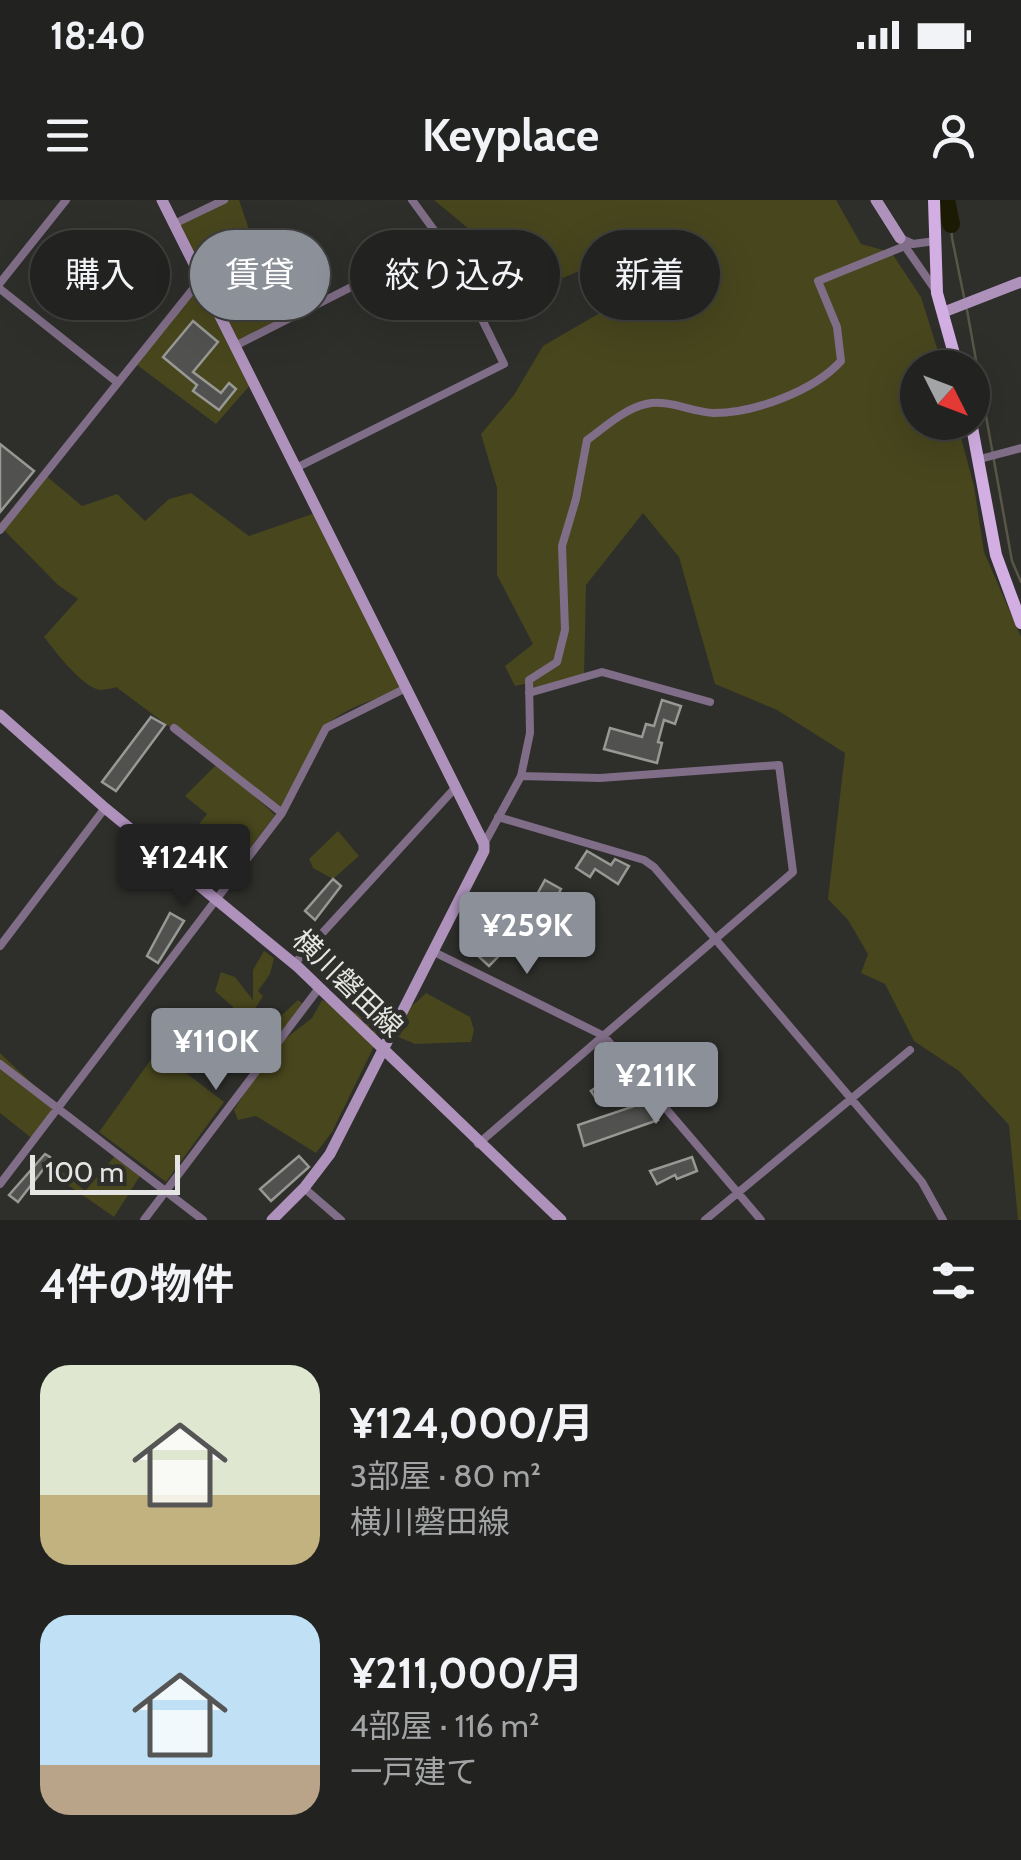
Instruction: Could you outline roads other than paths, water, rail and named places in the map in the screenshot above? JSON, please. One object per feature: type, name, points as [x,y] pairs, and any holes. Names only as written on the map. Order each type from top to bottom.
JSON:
[{"type":"main road","points":[[934,200],[937,292],[954,350]]},
{"type":"main road","points":[[975,440],[996,556],[1021,623]]},
{"type":"street","points":[[66,200],[0,286],[117,382]]},
{"type":"street","points":[[162,200],[190,257]]},
{"type":"street","points":[[174,224],[224,200]]},
{"type":"street","points":[[412,200],[434,230]]},
{"type":"street","points":[[876,200],[937,292]]},
{"type":"street","points":[[484,844],[520,776],[530,733],[529,680],[557,662],[564,630],[562,546],[587,440],[629,410],[643,405],[716,413],[747,409],[832,371],[841,361],[840,343],[818,281],[902,242],[935,240]]},
{"type":"street","points":[[944,312],[1021,282]]},
{"type":"street","points":[[235,346],[350,288]]},
{"type":"street","points":[[0,530],[190,292]]},
{"type":"street","points":[[0,308],[9,296]]},
{"type":"street","points":[[222,320],[484,844],[484,852],[330,1154],[272,1220]]},
{"type":"street","points":[[296,468],[504,364],[482,320]]},
{"type":"street","points":[[980,460],[1021,448]]},
{"type":"street","points":[[529,693],[602,672],[710,702]]},
{"type":"street","points":[[0,1184],[282,813],[326,728],[406,688]]},
{"type":"street","name":"横川磐田線","points":[[0,715],[105,808],[294,964],[561,1220]]},
{"type":"street","points":[[174,728],[282,813]]},
{"type":"street","points":[[478,1144],[793,872],[779,764],[600,778],[520,776]]},
{"type":"street","points":[[294,964],[456,787]]},
{"type":"street","points":[[0,946],[105,808]]},
{"type":"street","points":[[498,817],[644,860],[922,1182],[942,1220]]},
{"type":"street","points":[[434,952],[604,1036],[760,1220]]},
{"type":"street","points":[[144,1220],[319,988]]},
{"type":"street","points":[[705,1220],[910,1050]]},
{"type":"street","points":[[0,1064],[203,1220]]},
{"type":"street","points":[[304,1188],[341,1220]]},
{"type":"waterway","points":[[946,200],[951,224]]},
{"type":"waterway","points":[[949,200],[964,297]]},
{"type":"waterway","points":[[967,310],[1012,561],[1021,582]]}]
